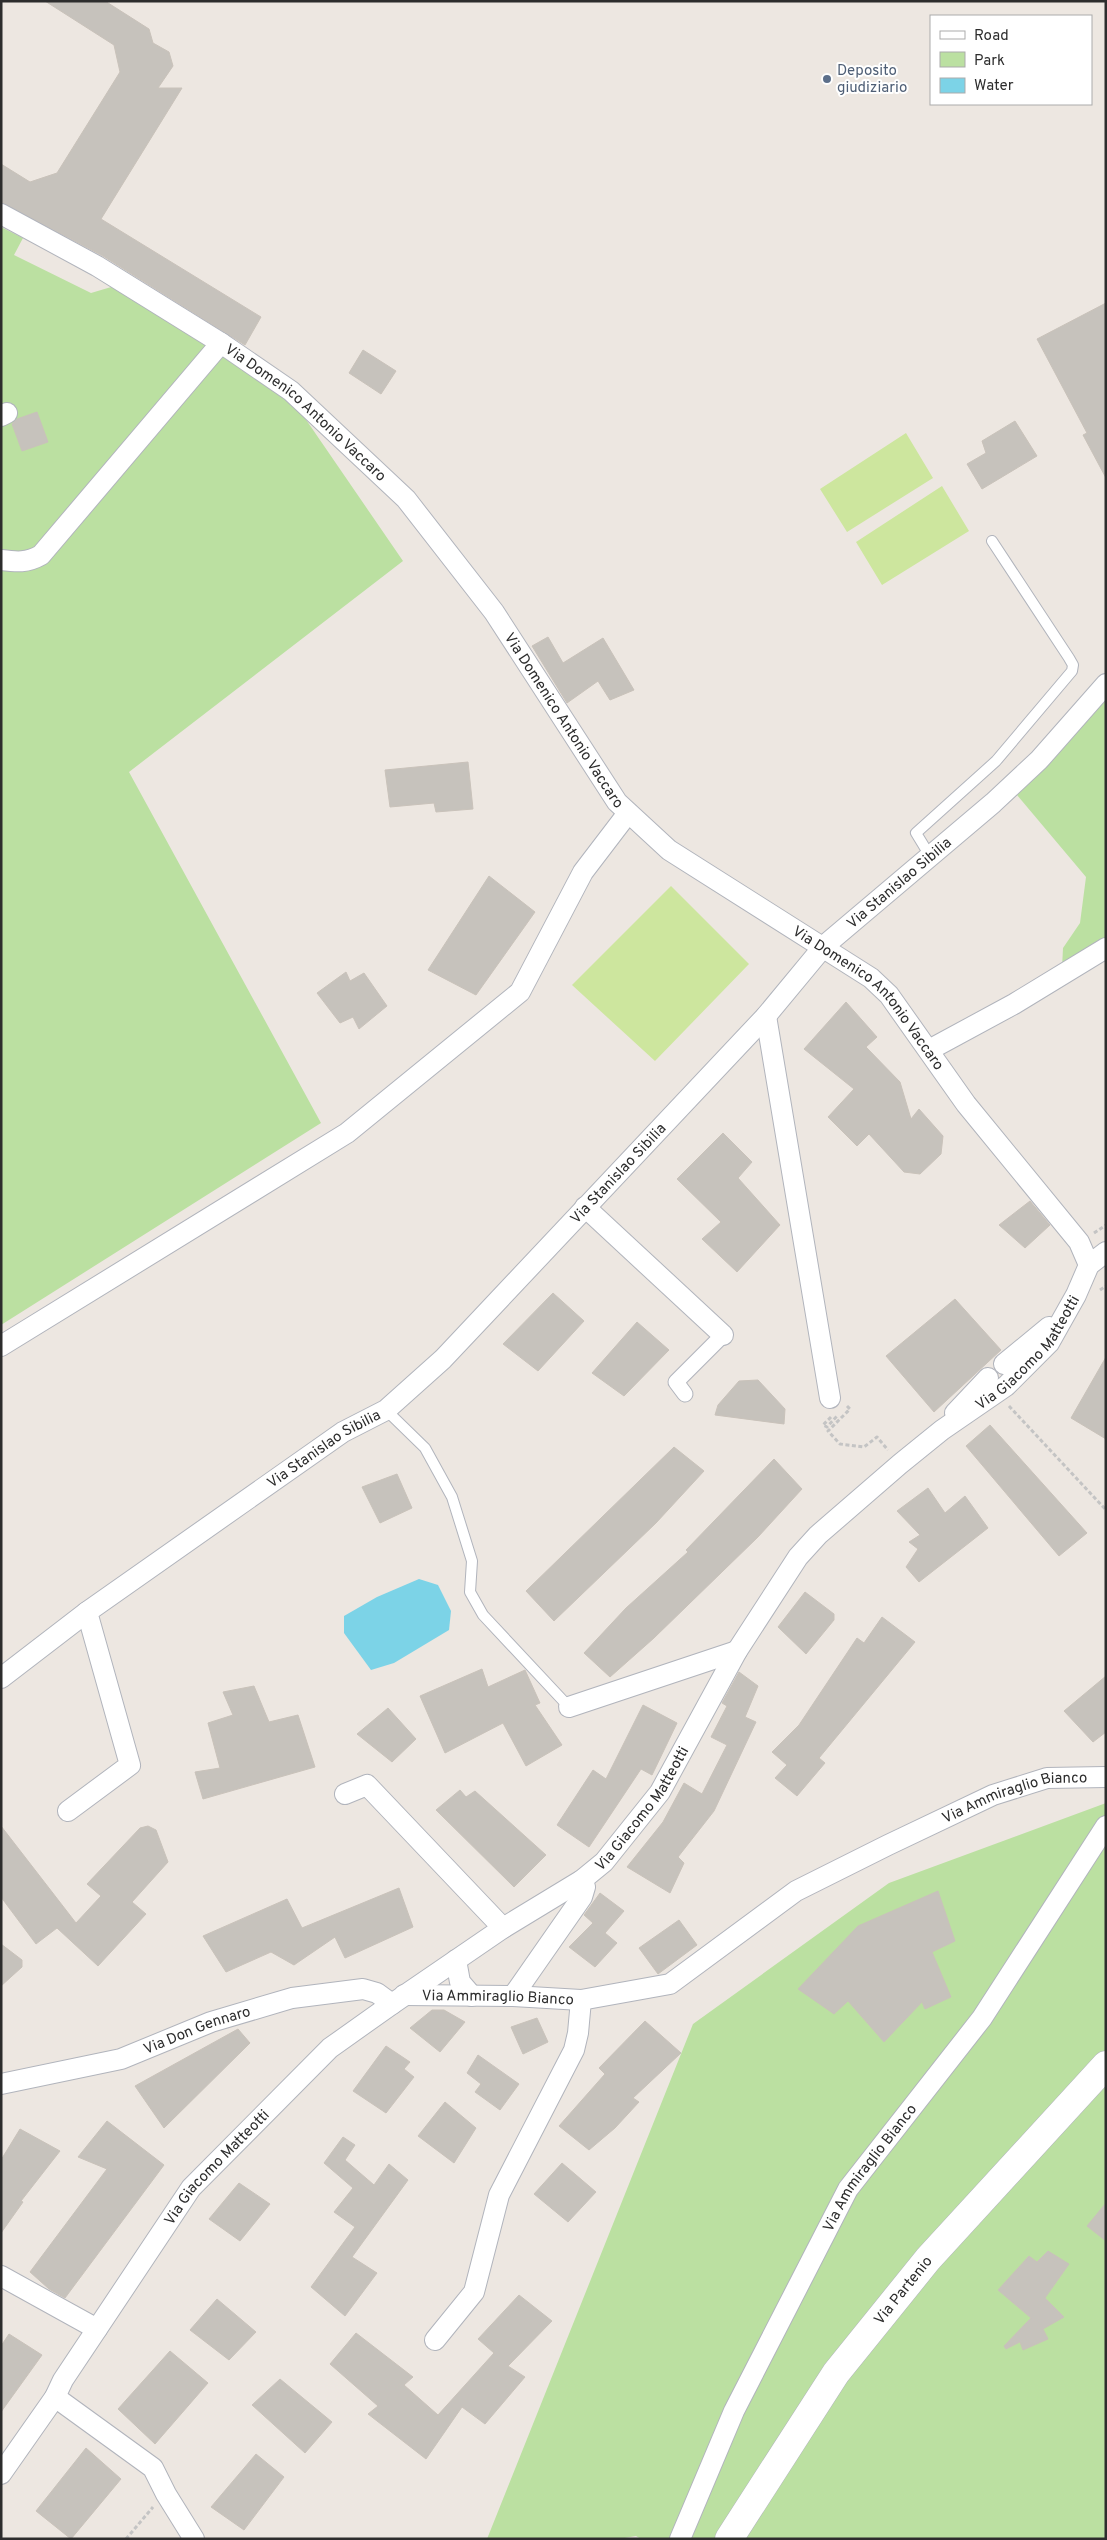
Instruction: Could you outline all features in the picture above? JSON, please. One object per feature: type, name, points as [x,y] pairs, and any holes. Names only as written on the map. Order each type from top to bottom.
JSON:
[{"type":"main road","name":"Via Partenio","points":[[729,2539],[836,2372],[928,2259],[1106,2065]]},
{"type":"street","name":"Via Domenico Antonio Vaccaro","points":[[1,214],[97,266],[221,343],[291,391],[406,499],[494,612],[617,802],[669,850],[824,946],[871,978],[883,990],[929,1050],[966,1104],[1079,1242],[1089,1265]]},
{"type":"street","points":[[1,560],[32,561],[40,555],[221,343]]},
{"type":"street","name":"Via Stanislao Sibilia","points":[[1,1678],[87,1612],[343,1432],[386,1410],[443,1359],[766,1016],[824,946],[1039,760],[1106,684]]},
{"type":"street","points":[[1,1346],[347,1133],[520,992],[583,872],[628,813]]},
{"type":"street","points":[[929,1050],[1014,1004],[1106,948]]},
{"type":"street","points":[[766,1016],[832,1407]]},
{"type":"street","points":[[585,1207],[723,1335],[676,1382],[685,1394]]},
{"type":"street","points":[[1076,1295],[1089,1265],[1106,1252]]},
{"type":"street","name":"Via Giacomo Matteotti","points":[[1004,1364],[1044,1331],[1076,1295]]},
{"type":"street","name":"Via Giacomo Matteotti","points":[[1,2474],[55,2397],[97,2329],[192,2188],[330,2048],[398,1999],[503,1928],[582,1880],[604,1862],[660,1792],[737,1651],[798,1557],[818,1535],[900,1464],[993,1386],[1049,1343],[1076,1295]]},
{"type":"street","points":[[68,1811],[130,1765],[87,1612]]},
{"type":"street","points":[[569,1707],[737,1651]]},
{"type":"street","name":"Via Ammiraglio Bianco","points":[[398,1999],[513,1996],[581,2000],[670,1984],[796,1891],[994,1795],[1047,1778],[1106,1777]]},
{"type":"street","points":[[345,1794],[367,1785],[503,1928]]},
{"type":"street","name":"Via Ammiraglio Bianco","points":[[680,2539],[734,2410],[848,2189],[982,2018],[1106,1826]]},
{"type":"street","points":[[513,1996],[582,1897],[585,1888],[582,1880]]},
{"type":"street","points":[[456,1960],[460,1982],[472,1996]]},
{"type":"street","name":"Via Don Gennaro","points":[[1,2084],[121,2059],[211,2022],[292,1998],[363,1989],[398,1999]]},
{"type":"street","points":[[435,2340],[474,2292],[499,2195],[574,2050],[578,2033],[581,2000]]},
{"type":"street","points":[[1,2276],[97,2329]]},
{"type":"street","points":[[55,2397],[153,2468],[166,2494],[194,2539]]},
{"type":"lane","points":[[930,856],[916,833],[996,761],[1072,671],[1073,665],[1069,658],[992,542]]},
{"type":"lane","points":[[386,1410],[426,1448],[452,1497],[472,1561],[470,1592],[483,1615],[569,1707]]},
{"type":"path","points":[[993,1386],[1106,1510]]},
{"type":"path","points":[[832,1407],[823,1425],[826,1428],[846,1406],[850,1408],[828,1431],[840,1444],[864,1447],[877,1437],[900,1464]]},
{"type":"path","points":[[126,2539],[166,2494]]},
{"type":"green space","points":[[1,227],[23,238],[14,255],[91,293],[118,285],[206,342],[298,408],[403,561],[129,772],[321,1123],[1,1325]]},
{"type":"green space","points":[[906,433],[933,478],[847,532],[820,489]]},
{"type":"green space","points":[[942,486],[969,531],[882,585],[856,542]]},
{"type":"green space","points":[[1106,693],[1106,944],[1062,968],[1063,948],[1080,923],[1086,877],[1017,795]]},
{"type":"green space","points":[[671,886],[749,964],[655,1061],[572,985]]},
{"type":"green space","points":[[1106,1803],[1106,2539],[641,2539],[636,2536],[619,2539],[487,2539],[693,2024],[889,1883]]},
{"type":"water","points":[[419,1579],[438,1585],[451,1611],[449,1630],[394,1663],[371,1670],[344,1633],[344,1616],[377,1597]]},
{"type":"building","points":[[45,1],[105,1],[149,29],[153,43],[169,52],[173,66],[158,88],[182,88],[101,219],[261,317],[245,345],[103,256],[1,202],[1,164],[30,182],[57,173],[120,72],[114,45]]},
{"type":"building","points":[[1106,303],[1106,478],[1083,435],[1087,433],[1037,339]]},
{"type":"building","points":[[363,350],[396,371],[381,394],[349,373]]},
{"type":"building","points":[[37,412],[48,442],[22,451],[12,424],[17,419]]},
{"type":"building","points":[[1015,421],[1037,456],[982,489],[967,464],[986,453],[982,441]]},
{"type":"building","points":[[548,637],[563,663],[603,638],[634,690],[610,700],[598,681],[567,703],[532,646]]},
{"type":"building","points":[[468,762],[473,809],[436,812],[434,803],[390,807],[385,770]]},
{"type":"building","points":[[489,876],[535,912],[476,995],[428,970]]},
{"type":"building","points":[[346,972],[350,981],[364,973],[387,1006],[359,1029],[353,1017],[340,1023],[317,993]]},
{"type":"building","points":[[846,1002],[877,1037],[866,1047],[900,1082],[911,1119],[919,1109],[943,1136],[941,1154],[920,1174],[904,1172],[869,1134],[857,1146],[828,1117],[854,1089],[804,1049]]},
{"type":"building","points":[[723,1133],[752,1162],[738,1178],[780,1225],[737,1272],[702,1239],[721,1222],[677,1179]]},
{"type":"building","points":[[1030,1201],[1050,1225],[1025,1248],[999,1225]]},
{"type":"building","points":[[553,1293],[584,1321],[538,1371],[503,1344]]},
{"type":"building","points":[[955,1299],[1001,1350],[934,1412],[886,1356]]},
{"type":"building","points":[[637,1322],[669,1350],[624,1396],[592,1373]]},
{"type":"building","points":[[1106,1357],[1106,1439],[1071,1418]]},
{"type":"building","points":[[758,1380],[785,1409],[784,1424],[715,1415],[718,1405],[739,1381]]},
{"type":"building","points":[[990,1425],[1087,1533],[1059,1556],[966,1446]]},
{"type":"building","points":[[674,1447],[704,1471],[656,1523],[554,1621],[526,1591]]},
{"type":"building","points":[[774,1459],[802,1489],[758,1537],[654,1638],[610,1677],[584,1653],[626,1608],[688,1552],[686,1550]]},
{"type":"building","points":[[397,1474],[412,1508],[380,1523],[362,1487]]},
{"type":"building","points":[[928,1488],[945,1513],[965,1496],[988,1528],[919,1582],[906,1567],[918,1549],[909,1542],[920,1535],[897,1511]]},
{"type":"building","points":[[805,1592],[834,1614],[834,1620],[806,1654],[778,1627]]},
{"type":"building","points":[[882,1617],[915,1642],[819,1758],[825,1763],[797,1796],[775,1778],[787,1765],[772,1752],[799,1725],[857,1638],[864,1643]]},
{"type":"building","points":[[482,1669],[488,1687],[525,1670],[540,1703],[535,1705],[562,1745],[526,1766],[503,1723],[445,1753],[420,1696]]},
{"type":"building","points":[[739,1672],[758,1686],[745,1717],[756,1722],[714,1811],[678,1857],[684,1863],[670,1893],[627,1867],[663,1822],[684,1783],[702,1794],[727,1745],[711,1737],[727,1706],[722,1703]]},
{"type":"building","points":[[1106,1676],[1106,1732],[1093,1742],[1064,1711]]},
{"type":"building","points":[[254,1686],[269,1722],[298,1715],[315,1767],[203,1799],[195,1772],[220,1768],[208,1723],[233,1715],[223,1692]]},
{"type":"building","points":[[643,1705],[677,1723],[652,1775],[641,1769],[589,1847],[557,1825],[593,1770],[606,1779]]},
{"type":"building","points":[[388,1708],[416,1739],[392,1762],[357,1734]]},
{"type":"building","points":[[460,1790],[466,1797],[475,1791],[546,1855],[514,1887],[436,1810]]},
{"type":"building","points":[[1,1826],[76,1923],[101,1896],[87,1884],[140,1828],[148,1826],[156,1830],[168,1862],[132,1902],[146,1914],[98,1966],[57,1928],[36,1944],[1,1897]]},
{"type":"building","points":[[399,1888],[413,1927],[345,1958],[335,1937],[294,1965],[271,1952],[226,1972],[203,1936],[287,1899],[302,1928]]},
{"type":"building","points":[[938,1891],[955,1941],[932,1952],[951,1997],[925,2009],[922,2002],[884,2042],[848,2001],[834,2014],[798,1989],[858,1926]]},
{"type":"building","points":[[600,1893],[624,1911],[605,1933],[617,1943],[595,1967],[569,1947],[593,1923],[584,1915]]},
{"type":"building","points":[[679,1920],[697,1945],[658,1974],[639,1948]]},
{"type":"building","points":[[1,1944],[22,1960],[22,1967],[1,1986]]},
{"type":"building","points":[[432,2010],[444,2010],[465,2022],[440,2052],[410,2028]]},
{"type":"building","points":[[537,2018],[548,2042],[523,2054],[511,2027]]},
{"type":"building","points":[[645,2021],[681,2053],[633,2098],[639,2102],[615,2128],[589,2150],[559,2126],[605,2074],[599,2068]]},
{"type":"building","points":[[238,2029],[250,2043],[164,2128],[135,2086]]},
{"type":"building","points":[[386,2046],[410,2062],[404,2069],[414,2077],[386,2113],[353,2091]]},
{"type":"building","points":[[478,2055],[519,2084],[500,2110],[475,2092],[481,2084],[467,2073]]},
{"type":"building","points":[[445,2102],[476,2128],[454,2163],[418,2136]]},
{"type":"building","points":[[107,2121],[164,2165],[65,2298],[49,2289],[30,2272],[107,2169],[78,2157]]},
{"type":"building","points":[[20,2129],[60,2151],[21,2201],[23,2202],[1,2233],[1,2160]]},
{"type":"building","points":[[343,2137],[355,2145],[345,2160],[374,2185],[389,2164],[408,2180],[352,2257],[377,2273],[345,2316],[311,2287],[355,2227],[334,2212],[353,2188],[324,2163]]},
{"type":"building","points":[[562,2163],[596,2192],[568,2222],[534,2194]]},
{"type":"building","points":[[239,2183],[270,2204],[240,2241],[209,2219]]},
{"type":"building","points":[[1106,2203],[1106,2241],[1087,2226]]},
{"type":"building","points":[[1048,2251],[1069,2264],[1045,2298],[1064,2317],[1043,2329],[1048,2339],[1023,2350],[1020,2342],[1006,2349],[1004,2346],[1031,2318],[998,2290],[1029,2256],[1037,2262]]},
{"type":"building","points":[[519,2295],[552,2321],[508,2366],[525,2377],[485,2424],[462,2407],[426,2459],[368,2414],[378,2406],[330,2364],[356,2333],[413,2377],[404,2385],[438,2415],[494,2353],[478,2339]]},
{"type":"building","points":[[217,2299],[256,2332],[229,2360],[190,2330]]},
{"type":"building","points":[[9,2334],[42,2355],[1,2412],[1,2346]]},
{"type":"building","points":[[170,2351],[208,2383],[155,2444],[118,2409]]},
{"type":"building","points":[[280,2379],[332,2422],[305,2453],[252,2405]]},
{"type":"building","points":[[86,2448],[121,2479],[71,2539],[36,2511]]},
{"type":"building","points":[[256,2454],[284,2477],[244,2530],[211,2507]]},
{"type":"place","name":"Deposito giudiziario","points":[[827,79]]}]
